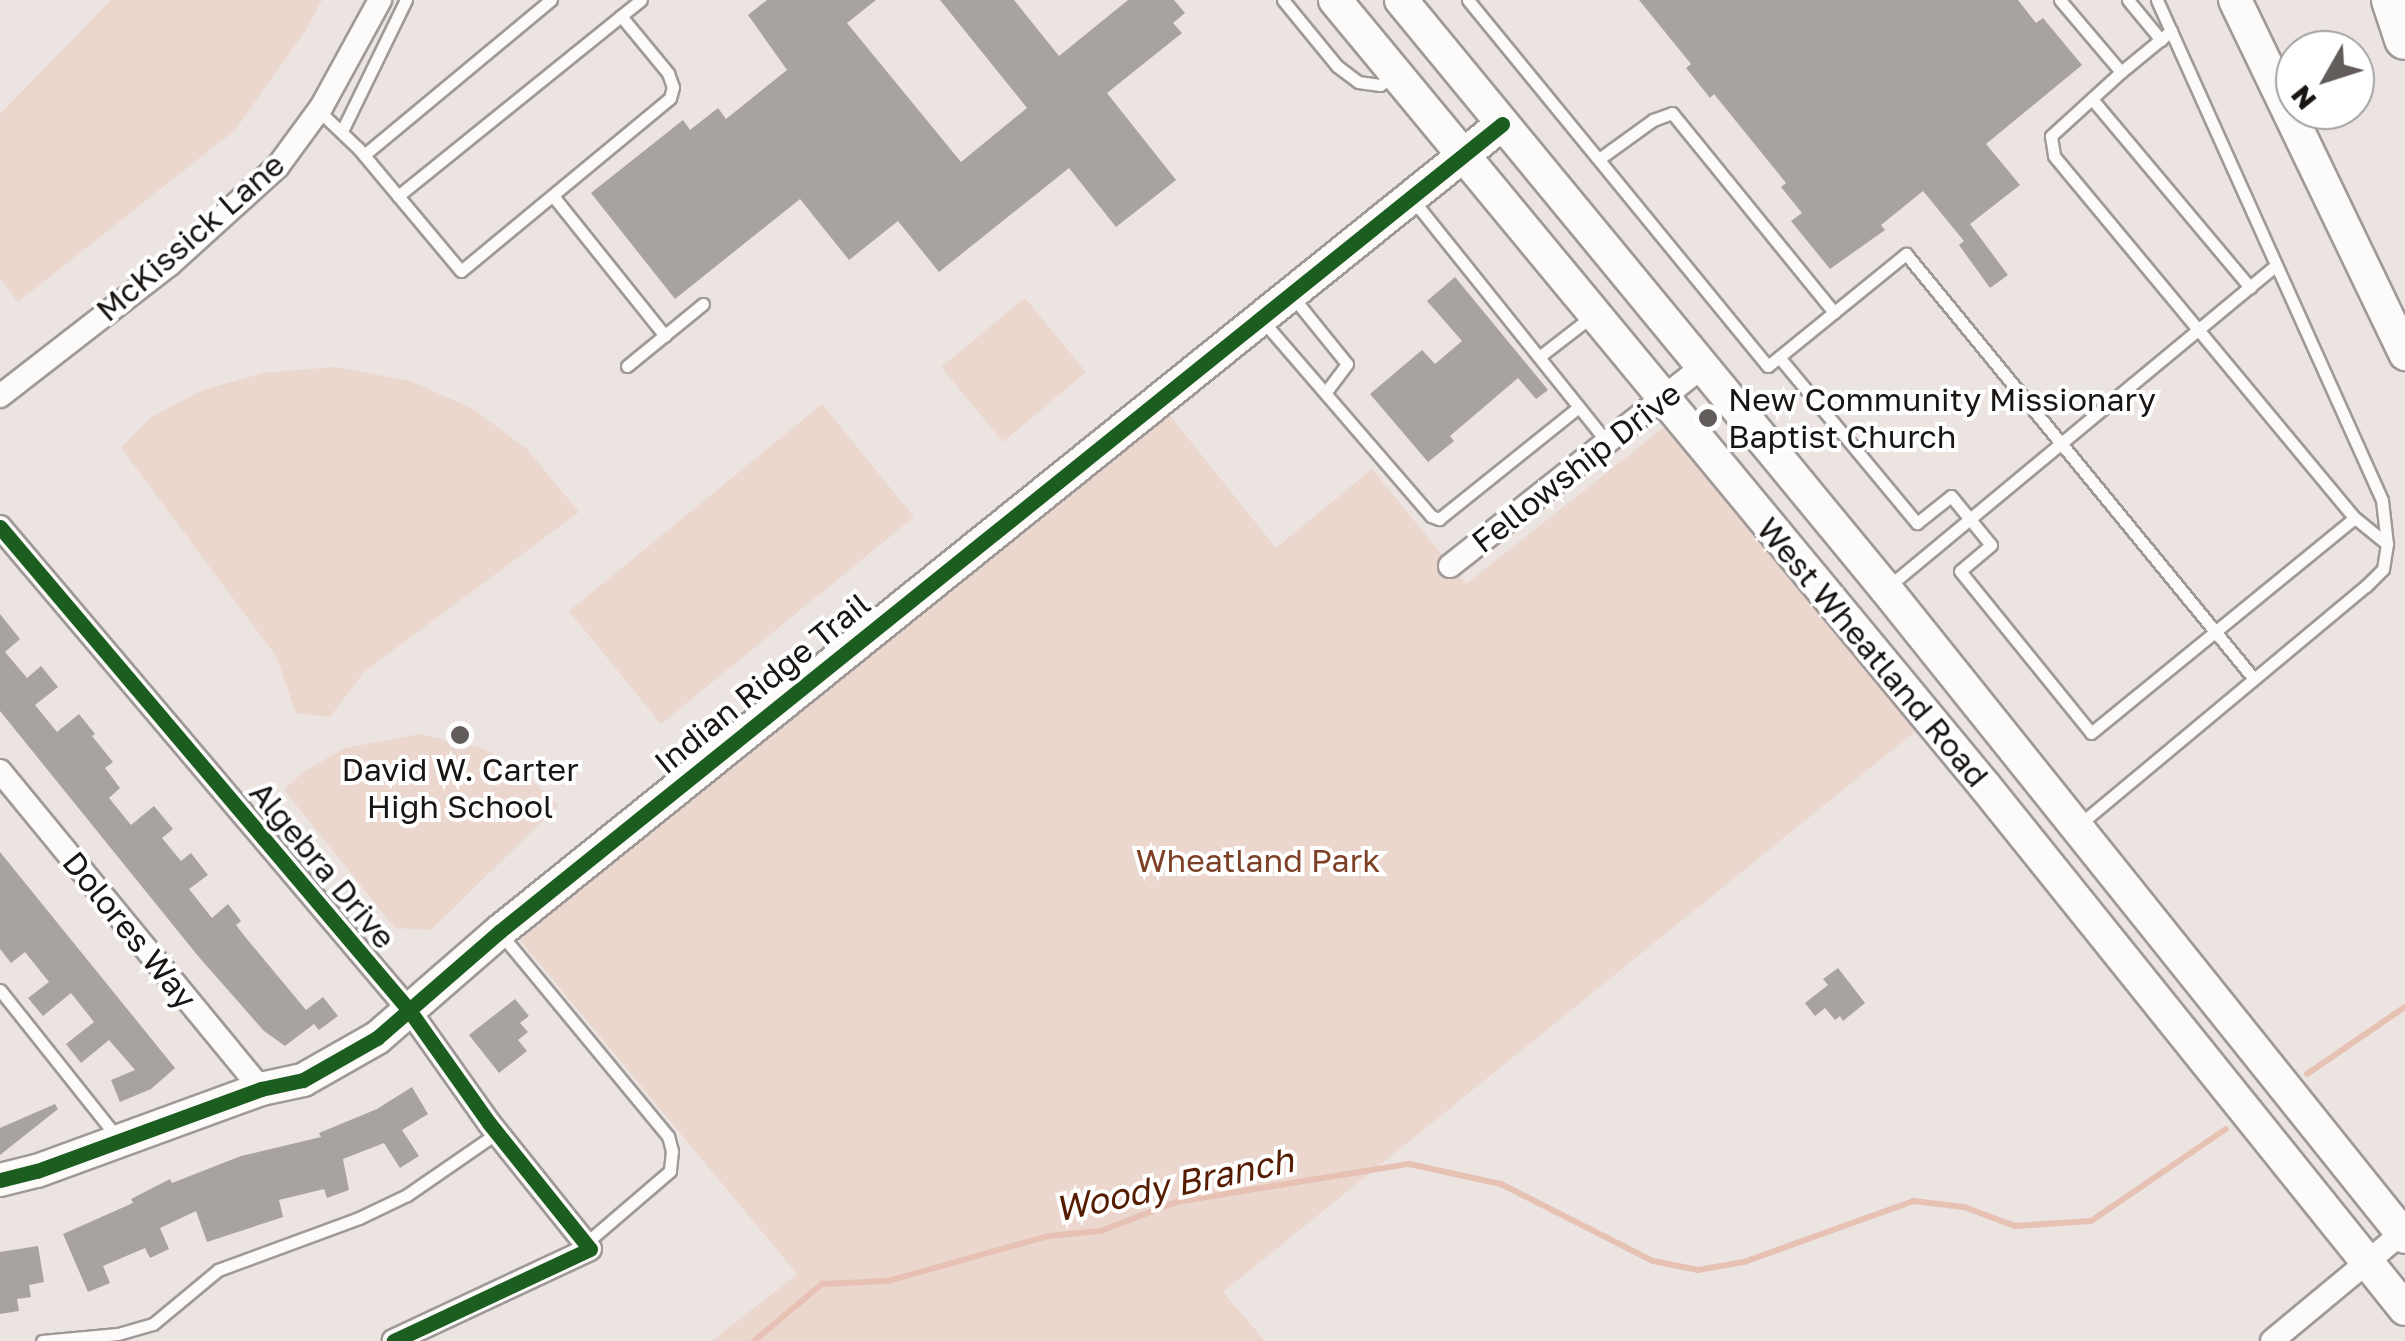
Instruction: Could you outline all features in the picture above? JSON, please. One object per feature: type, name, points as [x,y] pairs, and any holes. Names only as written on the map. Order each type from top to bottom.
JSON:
[{"type":"highway","points":[[2392,0],[2405,39]]},
{"type":"main road","name":"West Wheatland Road","points":[[1335,0],[2039,856],[2405,1309]]},
{"type":"main road","name":"West Wheatland Road","points":[[1401,0],[1886,589],[2404,1235]]},
{"type":"main road","points":[[2235,0],[2405,354]]},
{"type":"main road","name":"Indian Ridge Trail","points":[[0,1180],[260,1088],[303,1080],[345,1060],[1289,292],[1502,124]]},
{"type":"main road","points":[[2039,856],[2076,826]]},
{"type":"street","name":"McKissick Lane","points":[[0,396],[169,265],[278,166],[319,111],[380,0]]},
{"type":"street","name":"Fellowship Drive","points":[[1450,566],[1701,368]]},
{"type":"street","name":"Algebra Drive","points":[[0,526],[410,1010],[497,1132],[588,1246]]},
{"type":"street","name":"Dolores Way","points":[[0,771],[260,1088]]},
{"type":"street","points":[[2272,1341],[2404,1235]]},
{"type":"street","points":[[394,1341],[588,1246]]},
{"type":"lane","points":[[342,131],[406,0]]},
{"type":"lane","points":[[364,155],[552,0]]},
{"type":"lane","points":[[398,196],[641,0]]},
{"type":"lane","points":[[1283,0],[1337,66],[1358,82],[1380,85],[1395,74]]},
{"type":"lane","points":[[1468,0],[1768,366],[1906,254],[2254,679]]},
{"type":"lane","points":[[2060,0],[2121,72]]},
{"type":"lane","points":[[2128,0],[2166,35]]},
{"type":"lane","points":[[2076,826],[2383,569],[2387,544],[2382,500],[2166,35],[2157,0]]},
{"type":"lane","points":[[319,111],[364,155],[460,271],[670,98],[673,88],[668,73],[622,16]]},
{"type":"lane","points":[[2166,35],[2050,136],[2054,156],[2355,518],[2387,544]]},
{"type":"lane","points":[[2092,99],[2250,287]]},
{"type":"lane","points":[[1599,160],[1654,120],[1672,113],[1834,312]]},
{"type":"lane","points":[[553,196],[665,336]]},
{"type":"lane","points":[[1410,196],[1608,442]]},
{"type":"lane","points":[[1886,589],[2276,265]]},
{"type":"lane","points":[[1289,292],[1347,364],[1325,393]]},
{"type":"lane","points":[[628,366],[703,304]]},
{"type":"lane","points":[[1540,357],[1594,315]]},
{"type":"lane","points":[[1259,317],[1431,516],[1439,519],[1579,407]]},
{"type":"lane","points":[[1780,357],[1917,523],[1951,496],[1991,545],[1960,572],[2090,732],[2355,518]]},
{"type":"lane","points":[[499,932],[668,1136],[672,1151],[670,1170],[588,1246]]},
{"type":"lane","points":[[0,990],[118,1140]]},
{"type":"lane","points":[[42,1341],[118,1334],[153,1324],[218,1270],[391,1202],[497,1132]]},
{"type":"green space","points":[[111,0],[322,0],[306,30],[235,130],[18,302],[0,279],[0,114]]},
{"type":"green space","points":[[1025,298],[1086,372],[1003,442],[941,367]]},
{"type":"green space","points":[[335,367],[411,381],[473,409],[527,449],[579,512],[364,672],[330,717],[296,713],[276,656],[121,448],[151,417],[203,390],[263,373]]},
{"type":"green space","points":[[822,404],[914,517],[661,724],[569,611]]},
{"type":"green space","name":"Wheatland Park","points":[[1164,408],[1276,548],[1372,469],[1466,584],[1687,409],[1938,713],[1223,1292],[1265,1341],[712,1341],[797,1274],[515,934]]},
{"type":"green space","points":[[420,734],[479,747],[509,761],[559,805],[431,930],[395,928],[284,790],[303,772],[345,748]]},
{"type":"building","points":[[767,0],[876,0],[847,23],[961,162],[1027,108],[940,0],[1014,0],[1059,56],[1128,0],[1174,0],[1185,13],[1173,23],[1182,33],[1107,93],[1176,180],[1116,227],[1069,168],[939,272],[898,221],[849,260],[800,199],[675,299],[591,193],[683,120],[690,130],[718,108],[726,119],[787,70],[748,15]]},
{"type":"building","points":[[1639,0],[2018,0],[2036,23],[2043,18],[2082,65],[1986,144],[2020,185],[1970,224],[2008,275],[1990,288],[1959,245],[1964,241],[1923,191],[1881,225],[1885,230],[1830,269],[1791,221],[1802,213],[1781,187],[1786,183],[1714,94],[1710,98],[1686,68],[1691,64]]},
{"type":"building","points":[[1455,277],[1548,390],[1536,399],[1518,378],[1450,436],[1454,441],[1428,462],[1370,394],[1422,350],[1435,364],[1462,341],[1427,301]]},
{"type":"building","points":[[0,614],[20,639],[5,652],[27,678],[41,666],[58,687],[35,705],[57,732],[79,714],[95,734],[92,736],[113,762],[105,768],[120,788],[109,798],[131,825],[154,806],[173,829],[162,838],[181,861],[191,853],[208,875],[189,889],[212,918],[228,904],[241,921],[236,925],[306,1010],[323,997],[338,1016],[319,1030],[314,1024],[285,1046],[264,1031],[198,956],[0,711]]},
{"type":"building","points":[[0,852],[175,1068],[151,1089],[120,1102],[111,1080],[135,1070],[109,1040],[81,1063],[66,1044],[94,1022],[71,993],[43,1016],[28,998],[49,982],[25,952],[11,963],[0,949]]},
{"type":"building","points":[[1838,968],[1865,1003],[1843,1021],[1840,1016],[1835,1020],[1825,1008],[1815,1016],[1805,1003],[1828,985],[1823,979]]},
{"type":"building","points":[[515,999],[529,1016],[520,1023],[528,1032],[518,1040],[527,1051],[499,1073],[469,1035]]},
{"type":"building","points":[[412,1087],[428,1114],[402,1130],[419,1156],[400,1168],[384,1143],[343,1159],[349,1190],[327,1198],[324,1189],[279,1200],[283,1217],[207,1242],[196,1211],[160,1228],[169,1249],[150,1258],[145,1248],[103,1266],[110,1283],[88,1292],[63,1234],[133,1203],[131,1199],[170,1179],[172,1183],[241,1156],[321,1137],[319,1133],[377,1109]]},
{"type":"building","points":[[55,1104],[58,1109],[0,1155],[0,1128]]},
{"type":"building","points":[[38,1246],[44,1282],[29,1285],[31,1297],[17,1299],[19,1311],[0,1314],[0,1252]]},
{"type":"waterway","name":"Woody Branch","points":[[2307,1074],[2405,1007]]},
{"type":"waterway","name":"Woody Branch","points":[[754,1341],[822,1284],[888,1281],[1048,1236],[1101,1231],[1176,1202],[1409,1164],[1501,1184],[1653,1261],[1698,1270],[1744,1262],[1913,1201],[1964,1207],[2015,1226],[2091,1221],[2226,1129]]},
{"type":"cycle path","points":[[0,1180],[37,1171],[261,1089],[303,1080],[377,1038],[499,932],[1502,124]]},
{"type":"cycle path","points":[[0,527],[409,1010],[489,1123],[590,1249],[394,1341]]},
{"type":"place","name":"New Community Missionary Baptist Church","points":[[1708,418]]},
{"type":"place","name":"David W. Carter High School","points":[[460,735]]}]
